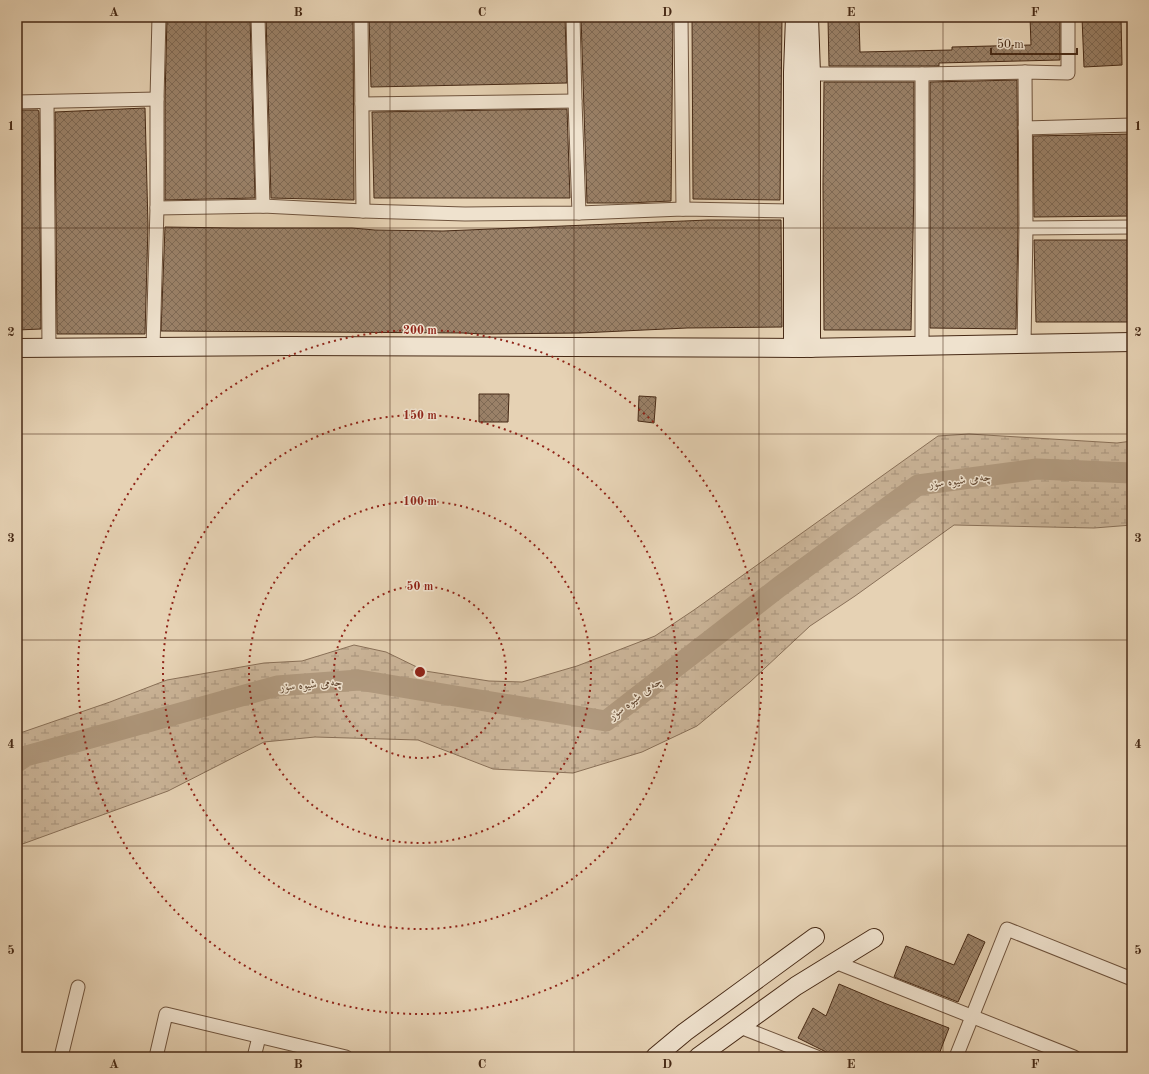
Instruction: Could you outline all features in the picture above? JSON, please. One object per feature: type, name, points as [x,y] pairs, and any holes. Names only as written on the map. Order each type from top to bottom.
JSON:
[{"type":"street","points":[[153,347],[157,208],[157,100],[160,17]]},
{"type":"street","points":[[258,17],[263,206]]},
{"type":"street","points":[[361,17],[363,211]]},
{"type":"street","points":[[573,17],[579,213]]},
{"type":"street","points":[[681,17],[683,208]]},
{"type":"street","points":[[793,348],[795,17]]},
{"type":"street","points":[[809,17],[811,74],[811,348]]},
{"type":"street","points":[[811,74],[1068,73],[1068,17]]},
{"type":"street","points":[[1024,344],[1026,228],[1025,72]]},
{"type":"street","points":[[922,74],[922,346]]},
{"type":"street","points":[[17,102],[157,100]]},
{"type":"street","points":[[362,104],[575,101]]},
{"type":"street","points":[[47,102],[49,348]]},
{"type":"street","points":[[1025,128],[1132,125]]},
{"type":"street","points":[[157,208],[263,206],[465,214],[579,213],[683,208],[793,211]]},
{"type":"street","points":[[1026,228],[1132,227]]},
{"type":"street","points":[[17,348],[296,346],[811,348],[1132,342]]},
{"type":"street","points":[[956,1057],[1007,929],[1132,979]]},
{"type":"street","points":[[654,1057],[685,1032],[815,937]]},
{"type":"street","points":[[698,1057],[796,986],[874,938]]},
{"type":"street","points":[[835,962],[1074,1057]]},
{"type":"street","points":[[778,965],[796,986]]},
{"type":"street","points":[[61,1057],[78,987]]},
{"type":"street","points":[[156,1057],[166,1014],[346,1057]]},
{"type":"street","points":[[740,1026],[816,1057]]},
{"type":"street","points":[[254,1057],[259,1036]]},
{"type":"green space","points":[[969,434],[1117,443],[1132,441],[1132,525],[1094,528],[954,525],[855,596],[810,626],[750,682],[697,726],[642,752],[573,773],[493,769],[418,740],[315,737],[264,742],[168,791],[17,846],[17,733],[110,702],[167,680],[264,663],[302,661],[354,645],[386,652],[425,671],[489,681],[522,682],[577,666],[655,636],[694,610],[938,436]]},
{"type":"building","points":[[167,17],[250,17],[255,198],[165,200]]},
{"type":"building","points":[[266,17],[353,17],[354,200],[271,198]]},
{"type":"building","points":[[369,17],[565,17],[567,83],[371,87]]},
{"type":"building","points":[[581,17],[673,17],[671,201],[587,203]]},
{"type":"building","points":[[692,17],[782,17],[780,200],[693,199]]},
{"type":"building","points":[[1030,17],[1060,17],[1060,60],[939,63],[939,66],[829,66],[828,19],[859,19],[860,52],[952,50],[952,47],[1031,45]]},
{"type":"building","points":[[1082,17],[1121,17],[1122,65],[1084,67]]},
{"type":"building","points":[[1017,80],[1018,228],[1016,329],[930,328],[930,82]]},
{"type":"building","points":[[824,82],[914,82],[914,187],[911,330],[824,330]]},
{"type":"building","points":[[145,108],[148,226],[145,334],[57,334],[55,112]]},
{"type":"building","points":[[567,109],[570,198],[374,198],[372,112]]},
{"type":"building","points":[[17,110],[38,110],[39,112],[41,329],[17,330]]},
{"type":"building","points":[[1132,134],[1132,216],[1034,217],[1033,136]]},
{"type":"building","points":[[708,220],[781,220],[782,327],[687,328],[580,333],[484,334],[161,331],[165,227],[352,228],[375,230],[443,231]]},
{"type":"building","points":[[1034,240],[1132,240],[1132,322],[1036,322]]},
{"type":"building","points":[[479,394],[509,394],[508,422],[479,422]]},
{"type":"building","points":[[639,396],[656,397],[654,423],[638,421]]},
{"type":"building","points":[[968,934],[985,942],[958,1002],[894,977],[906,946],[954,965]]},
{"type":"building","points":[[839,984],[949,1028],[938,1057],[836,1057],[798,1038],[813,1008],[826,1016]]},
{"type":"waterway","name":"چەمی شیوە سۆر","points":[[17,762],[26,756],[277,686],[359,680],[606,721],[779,587],[918,485],[1037,469],[1132,473]]}]
